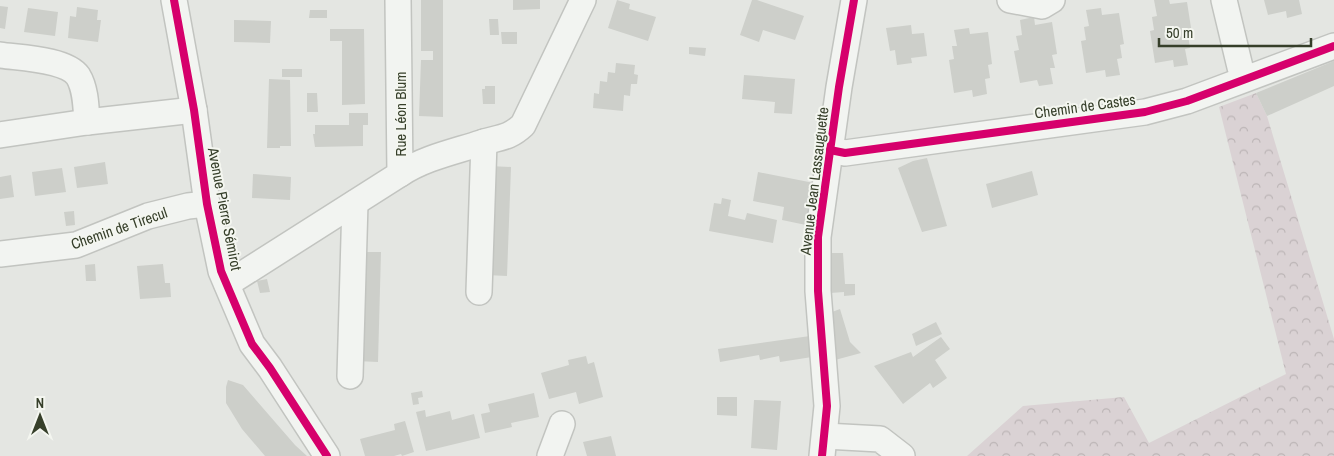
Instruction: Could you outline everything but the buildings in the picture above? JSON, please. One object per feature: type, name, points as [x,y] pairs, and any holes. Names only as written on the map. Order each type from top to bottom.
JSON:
[{"type":"street","name":"Avenue Pierre Sémirot","points":[[174,0],[194,110],[207,204],[221,271],[252,344],[270,368],[327,456]]},
{"type":"street","name":"Rue Léon Blum","points":[[227,284],[400,174],[398,0]]},
{"type":"street","points":[[400,174],[425,161],[484,142],[513,135],[523,125],[583,0]]},
{"type":"street","name":"Avenue Jean Lassauguette","points":[[823,446],[827,406],[817,259],[818,237],[854,0]]},
{"type":"street","points":[[1010,0],[1042,6],[1052,0]]},
{"type":"street","points":[[1224,0],[1244,79]]},
{"type":"street","name":"Chemin de Castes","points":[[830,150],[845,153],[1145,112],[1187,101],[1334,46]]},
{"type":"street","points":[[0,55],[54,63],[66,67],[77,76],[82,87],[87,122]]},
{"type":"street","points":[[0,135],[87,122],[194,110]]},
{"type":"street","points":[[479,292],[484,142]]},
{"type":"street","points":[[350,376],[355,203]]},
{"type":"street","name":"Chemin de Tirecul","points":[[0,254],[76,245],[148,216],[188,206],[207,204]]},
{"type":"street","points":[[550,456],[562,424]]},
{"type":"street","points":[[823,446],[880,438],[902,456]]},
{"type":"green space","points":[[1256,93],[1267,116],[1334,339],[1334,456],[967,456],[1023,406],[1124,397],[1149,443],[1286,374],[1219,107]]},
{"type":"cycle path","points":[[174,0],[194,110],[207,204],[221,271],[252,344],[270,368],[327,456]]},
{"type":"cycle path","points":[[822,456],[827,406],[818,291],[818,237],[839,87],[854,0]]},
{"type":"cycle path","points":[[830,150],[845,153],[1145,112],[1187,101],[1334,46]]}]
